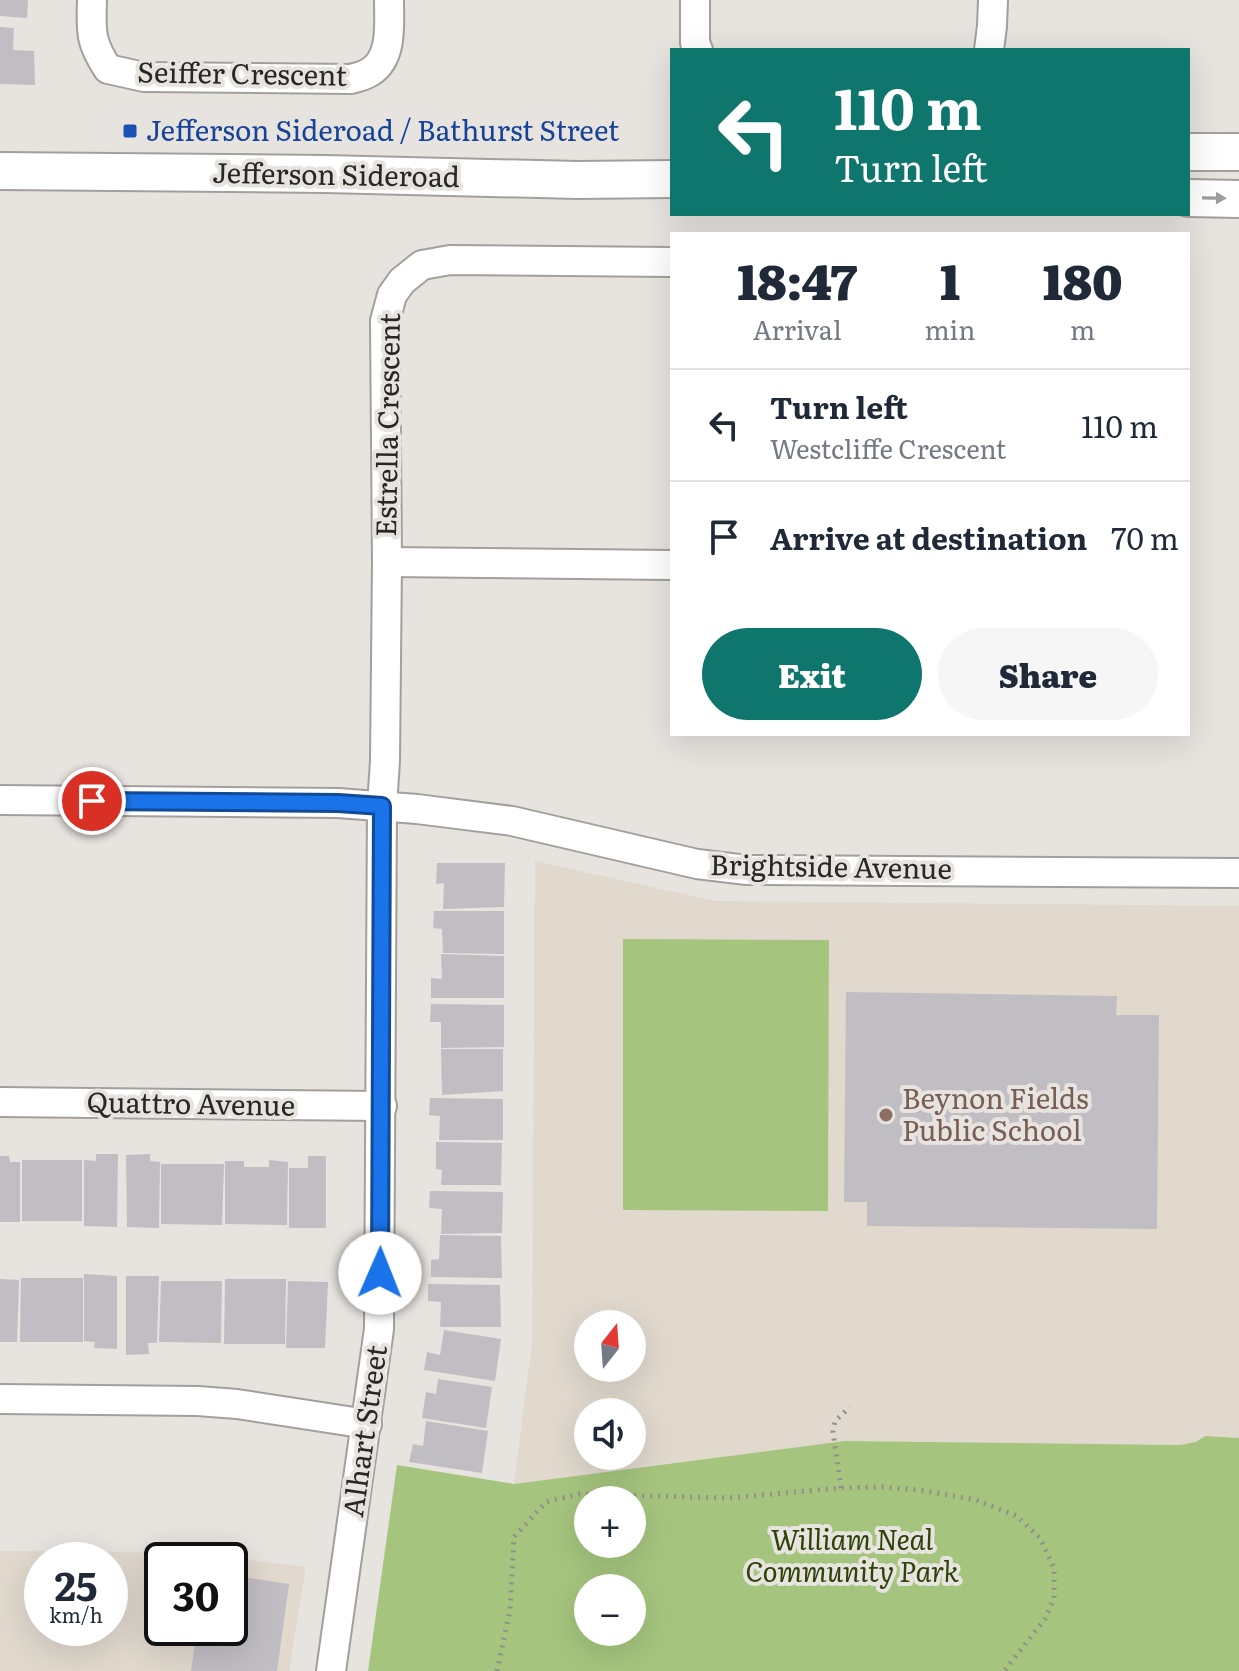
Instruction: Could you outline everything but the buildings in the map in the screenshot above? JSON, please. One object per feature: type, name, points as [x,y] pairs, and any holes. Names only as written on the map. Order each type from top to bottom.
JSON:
[{"type":"street","name":"Seiffer Crescent","points":[[92,0],[91,31],[97,52],[108,69],[144,77],[351,79],[371,72],[386,54],[389,0]]},
{"type":"street","points":[[695,0],[697,48]]},
{"type":"street","points":[[989,48],[993,0]]},
{"type":"street","points":[[1190,152],[1239,152]]},
{"type":"street","name":"Jefferson Sideroad","points":[[0,171],[670,179]]},
{"type":"street","points":[[1190,198],[1239,199]]},
{"type":"street","name":"Estrella Crescent","points":[[382,806],[387,562],[385,321],[393,291],[422,265],[450,260],[670,262]]},
{"type":"street","name":"Estrella Crescent","points":[[387,562],[670,565]]},
{"type":"street","name":"Brightside Avenue","points":[[0,800],[382,806],[512,821],[697,864],[747,870],[1239,873]]},
{"type":"street","name":"Alhart Street","points":[[331,1671],[379,1329],[382,806]]},
{"type":"street","name":"Quattro Avenue","points":[[0,1102],[382,1106]]},
{"type":"street","points":[[0,1399],[224,1403],[367,1424]]},
{"type":"path","points":[[841,1488],[833,1432],[835,1421],[850,1407]]},
{"type":"path","points":[[497,1671],[510,1610],[514,1537],[546,1502],[579,1494],[728,1498],[882,1487],[976,1500],[1017,1516],[1040,1538],[1054,1568],[1054,1598],[1045,1619],[1004,1671]]},
{"type":"shaded area","name":"Beynon Fields Public School","points":[[535,861],[715,901],[1239,906],[1239,1438],[1205,1436],[1196,1442],[1180,1445],[845,1441],[646,1467],[646,1398],[574,1398],[574,1470],[622,1470],[514,1484],[532,1343]]},
{"type":"shaded area","points":[[0,1551],[24,1551],[24,1646],[128,1646],[128,1552],[144,1552],[144,1646],[248,1646],[248,1560],[306,1567],[289,1671],[0,1671]]},
{"type":"green space","points":[[623,939],[829,940],[828,1211],[623,1210]]},
{"type":"green space","name":"William Neal Community Park","points":[[1205,1436],[1239,1438],[1239,1671],[368,1671],[397,1465],[514,1484],[622,1470],[646,1470],[646,1467],[845,1441],[1180,1445],[1196,1442]]},
{"type":"place","name":"Jefferson Sideroad / Bathurst Street","points":[[130,131]]},
{"type":"place","name":"Beynon Fields Public School","points":[[886,1115]]},
{"type":"route","points":[[92,801],[382,806],[380,1273]]}]
